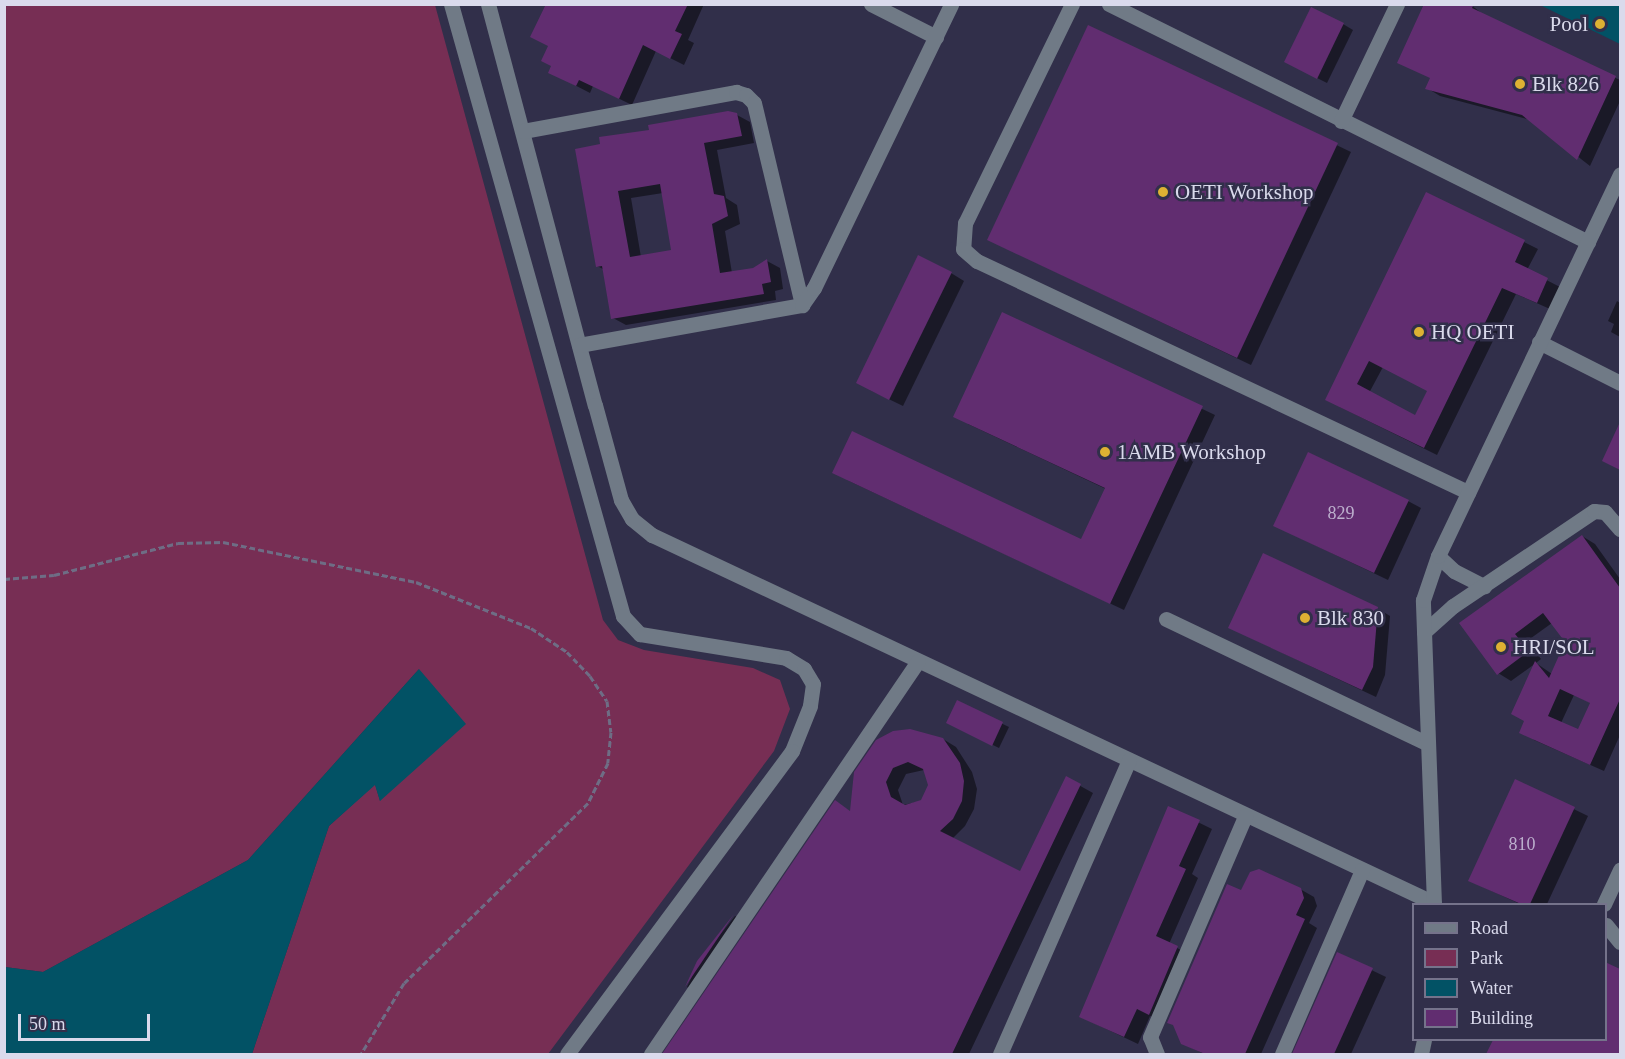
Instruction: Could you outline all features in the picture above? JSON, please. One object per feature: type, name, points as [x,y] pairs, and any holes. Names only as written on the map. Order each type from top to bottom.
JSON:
[{"type":"lane","points":[[451,4],[623,616],[640,634],[786,658],[804,669],[813,684],[810,706],[792,751],[567,1054]]},
{"type":"lane","points":[[488,4],[621,500],[632,519],[652,536],[1432,903]]},
{"type":"lane","points":[[871,4],[936,37]]},
{"type":"lane","points":[[579,345],[802,305],[814,288],[951,4]]},
{"type":"lane","points":[[1072,4],[965,224],[963,249],[977,261],[1468,492]]},
{"type":"lane","points":[[1108,4],[1341,122],[1588,242]]},
{"type":"lane","points":[[1341,122],[1397,4]]},
{"type":"lane","points":[[523,131],[736,92],[746,95],[754,103],[802,305]]},
{"type":"lane","points":[[1434,903],[1422,600],[1438,556],[1620,176]]},
{"type":"lane","points":[[1539,342],[1620,383]]},
{"type":"lane","points":[[1424,632],[1453,606],[1594,512],[1605,512],[1620,529]]},
{"type":"lane","points":[[1438,556],[1454,570],[1484,586]]},
{"type":"lane","points":[[1166,619],[1428,744]]},
{"type":"lane","points":[[651,1054],[918,661]]},
{"type":"lane","points":[[1004,1054],[1130,760]]},
{"type":"lane","points":[[1158,1054],[1150,1037],[1245,816]]},
{"type":"lane","points":[[1281,1054],[1362,870]]},
{"type":"lane","points":[[1605,903],[1620,870]]},
{"type":"lane","points":[[1607,927],[1620,942]]},
{"type":"path","points":[[4,579],[54,575],[178,543],[223,542],[416,582],[531,628],[567,652],[590,676],[607,701],[611,732],[608,763],[588,803],[404,983],[361,1054]]},
{"type":"green space","points":[[5,5],[435,5],[603,620],[618,640],[644,650],[753,668],[780,680],[790,709],[774,751],[548,1054],[252,1054],[329,826],[375,784],[380,801],[419,669],[248,860],[43,972],[5,967]]},
{"type":"water","name":"Pool","points":[[1540,5],[1620,5],[1620,44]]},
{"type":"water","points":[[419,669],[466,724],[380,801],[375,785],[329,826],[252,1054],[5,1054],[5,967],[43,972],[248,860]]},
{"type":"building","points":[[546,4],[688,4],[675,31],[682,34],[670,59],[643,45],[619,99],[579,80],[576,86],[548,73],[551,66],[541,61],[548,46],[530,37]]},
{"type":"building","name":"Blk 826","points":[[1424,4],[1474,4],[1472,8],[1616,76],[1577,160],[1522,115],[1425,89],[1430,78],[1397,63]]},
{"type":"building","points":[[1311,7],[1344,23],[1317,79],[1284,62]]},
{"type":"building","name":"OETI Workshop","points":[[1088,25],[1338,143],[1237,358],[987,240]]},
{"type":"building","points":[[728,111],[737,113],[742,136],[704,143],[714,194],[724,196],[728,216],[712,224],[720,273],[753,268],[767,259],[771,282],[762,284],[764,294],[611,319],[602,266],[596,267],[575,149],[600,144],[599,137],[649,130],[648,125]],"holes":[[[660,184],[671,250],[630,257],[618,191]]]},
{"type":"building","name":"HQ OETI","points":[[1426,192],[1525,240],[1515,262],[1548,278],[1537,303],[1502,288],[1424,448],[1325,400]],"holes":[[[1369,361],[1427,391],[1415,415],[1357,384]]]},
{"type":"building","points":[[918,255],[952,272],[889,400],[856,383]]},
{"type":"building","name":"1AMB Workshop","points":[[1002,312],[1203,406],[1110,604],[832,473],[852,431],[1081,539],[1105,488],[953,417]]},
{"type":"building","points":[[1620,422],[1620,470],[1602,461]]},
{"type":"building","points":[[1308,452],[1409,500],[1374,573],[1273,526]]},
{"type":"building","name":"HRI/SOL","points":[[1582,535],[1620,588],[1620,699],[1590,765],[1519,733],[1524,721],[1511,714],[1535,661],[1549,678],[1565,642],[1543,613],[1515,634],[1529,651],[1497,675],[1459,623]],"holes":[[[1560,689],[1590,703],[1578,729],[1548,716]]]},
{"type":"building","name":"Blk 830","points":[[1263,553],[1378,607],[1373,667],[1362,690],[1228,628]]},
{"type":"building","points":[[957,700],[1003,722],[992,746],[946,723]]},
{"type":"building","points":[[910,729],[943,738],[960,763],[964,781],[962,801],[953,819],[940,831],[1020,871],[1066,776],[1081,784],[952,1054],[662,1054],[835,800],[850,811],[854,772],[876,740],[893,731]],"holes":[[[908,762],[923,769],[928,785],[921,800],[905,805],[891,797],[886,782],[893,768]]]},
{"type":"building","points":[[1515,779],[1575,807],[1530,903],[1519,903],[1468,881]]},
{"type":"building","points":[[1168,806],[1200,820],[1179,866],[1186,869],[1156,936],[1178,946],[1149,1015],[1137,1009],[1124,1037],[1079,1017]]},
{"type":"building","points":[[1259,869],[1301,888],[1304,898],[1296,915],[1305,919],[1245,1054],[1205,1054],[1181,1044],[1173,1025],[1167,1023],[1227,884],[1241,890],[1250,872]]},
{"type":"building","points":[[734,914],[685,987],[697,961]]},
{"type":"building","points":[[1337,952],[1373,968],[1334,1054],[1292,1054]]},
{"type":"building","points":[[1607,963],[1620,969],[1620,1054],[1486,1054],[1492,1041],[1607,1041]]},
{"type":"place","name":"Pool","points":[[1600,24]]},
{"type":"place","name":"Blk 826","points":[[1520,84]]},
{"type":"place","name":"OETI Workshop","points":[[1163,192]]},
{"type":"place","name":"HQ OETI","points":[[1419,332]]},
{"type":"place","name":"1AMB Workshop","points":[[1105,452]]},
{"type":"place","name":"Blk 830","points":[[1305,618]]},
{"type":"place","name":"HRI/SOL","points":[[1501,647]]}]
